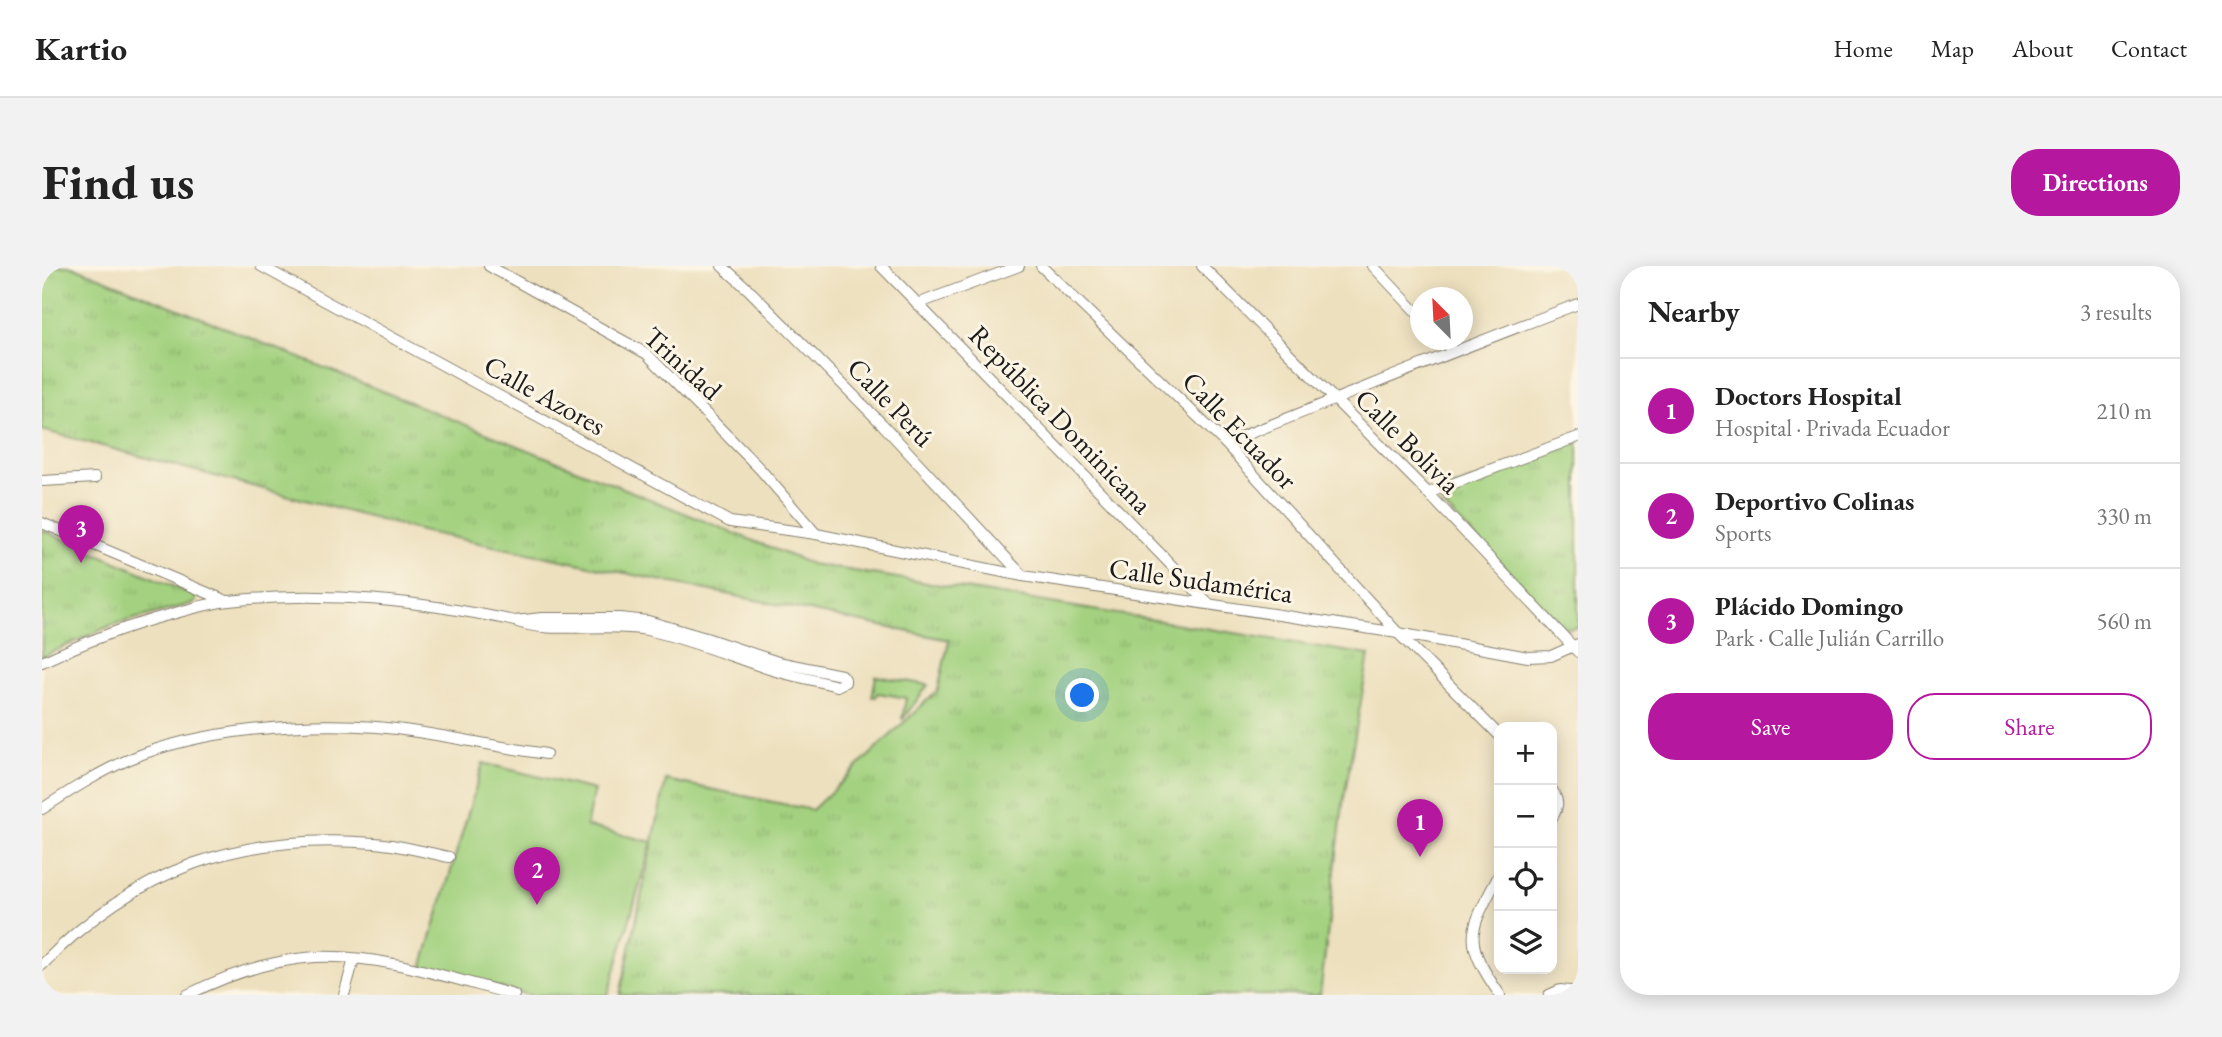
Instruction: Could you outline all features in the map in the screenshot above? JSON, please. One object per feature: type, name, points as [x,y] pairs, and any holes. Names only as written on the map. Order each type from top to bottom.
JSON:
[{"type":"street","name":"Calle Azores","points":[[261,266],[730,522],[816,534]]},
{"type":"street","name":"Trinidad","points":[[489,266],[647,354],[760,468],[816,534]]},
{"type":"street","name":"Calle Perú","points":[[722,266],[882,424],[1023,576]]},
{"type":"street","name":"República Dominicana","points":[[881,266],[1209,603]]},
{"type":"street","points":[[917,304],[1019,266]]},
{"type":"street","name":"Calle Ecuador","points":[[1041,266],[1226,443],[1398,634],[1494,730]]},
{"type":"street","name":"Calle Bolivia","points":[[1202,266],[1576,648]]},
{"type":"street","points":[[1373,266],[1410,305]]},
{"type":"street","points":[[1226,443],[1453,351],[1578,304]]},
{"type":"street","points":[[1428,494],[1578,437]]},
{"type":"street","points":[[42,481],[95,478]]},
{"type":"street","points":[[42,523],[227,601]]},
{"type":"street","name":"Calle Sudamérica","points":[[816,534],[1023,576],[1209,603],[1528,656],[1551,656],[1576,648]]},
{"type":"street","points":[[42,662],[122,628],[227,601],[350,596],[452,607],[515,621],[529,627],[618,626],[646,630],[773,671],[837,685],[845,682],[841,675],[778,662],[648,621],[619,618],[542,618],[515,621]]},
{"type":"street","points":[[42,809],[70,790],[130,759],[174,745],[235,733],[304,726],[376,727],[545,754]]},
{"type":"street","points":[[42,965],[71,934],[127,895],[176,870],[217,855],[274,843],[324,841],[378,843],[449,857]]},
{"type":"street","points":[[1494,884],[1475,920],[1472,941],[1483,970],[1500,995]]},
{"type":"street","points":[[187,995],[218,979],[260,966],[314,957],[354,959],[415,969],[514,995]]},
{"type":"street","points":[[344,995],[354,959]]},
{"type":"street","points":[[1549,995],[1560,990],[1578,992]]},
{"type":"green space","points":[[42,266],[72,266],[811,564],[1369,655],[1343,804],[1320,995],[620,995],[666,780],[812,810],[938,690],[949,640],[421,531],[42,430]]},
{"type":"green space","points":[[1578,440],[1578,627],[1565,629],[1441,503],[1439,496],[1444,491]]},
{"type":"green space","points":[[42,530],[196,596],[195,603],[112,625],[42,657]]},
{"type":"green space","points":[[876,676],[928,685],[902,720],[906,698],[878,693],[876,697],[872,697]]},
{"type":"green space","points":[[483,763],[594,790],[586,826],[652,842],[608,995],[528,995],[422,968]]},
{"type":"place","name":"Plácido Domingo","points":[[81,563]]},
{"type":"place","name":"Doctors Hospital","points":[[1420,857]]},
{"type":"place","name":"Deportivo Colinas","points":[[537,905]]}]
